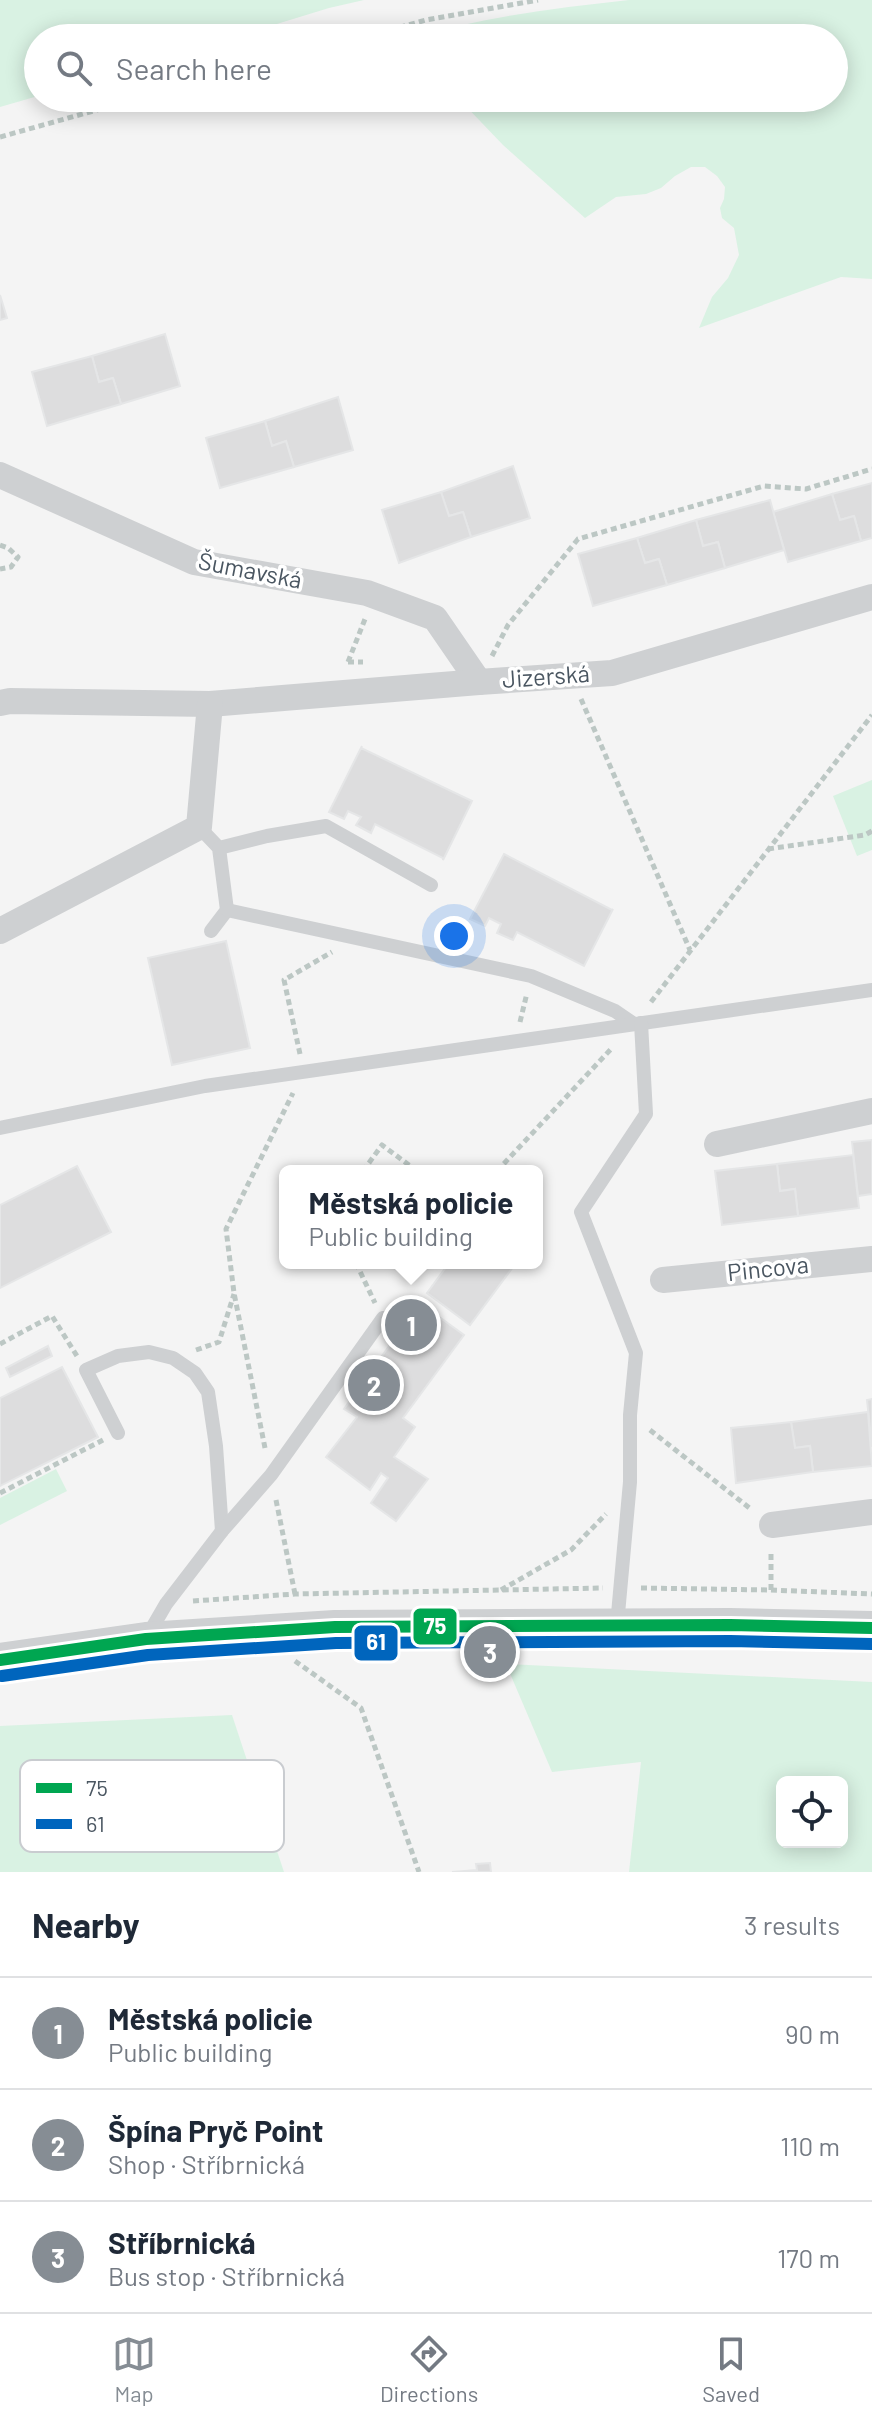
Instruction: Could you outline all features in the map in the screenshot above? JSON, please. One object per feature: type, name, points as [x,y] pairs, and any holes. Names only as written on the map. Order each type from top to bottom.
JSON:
[{"type":"street","name":"Šumavská","points":[[0,475],[194,562],[374,596],[435,618],[479,682]]},
{"type":"street","name":"Jizerská","points":[[0,703],[210,704],[612,673],[872,597]]},
{"type":"street","points":[[0,931],[199,827],[210,704]]},
{"type":"street","points":[[717,1144],[872,1111]]},
{"type":"street","name":"Pincova","points":[[663,1280],[872,1259]]},
{"type":"street","points":[[772,1525],[872,1512]]},
{"type":"street","points":[[0,1660],[146,1639],[335,1627],[757,1625],[872,1628]]},
{"type":"lane","points":[[219,848],[326,826],[431,885]]},
{"type":"lane","points":[[199,827],[219,848],[227,910],[211,931]]},
{"type":"lane","points":[[227,910],[531,976],[637,1023]]},
{"type":"lane","points":[[0,1128],[205,1086],[872,990]]},
{"type":"lane","points":[[617,1625],[630,1482],[630,1415],[636,1353],[581,1212],[646,1114],[637,1023]]},
{"type":"lane","points":[[146,1639],[166,1604],[222,1531],[271,1475],[383,1318]]},
{"type":"lane","points":[[118,1433],[86,1370],[118,1356],[149,1352],[173,1358],[195,1373],[208,1392],[216,1446],[222,1531]]},
{"type":"path","points":[[412,24],[538,0]]},
{"type":"path","points":[[0,137],[90,112]]},
{"type":"path","points":[[479,682],[508,625],[578,539],[764,486],[806,489],[872,469]]},
{"type":"path","points":[[0,545],[18,557],[11,567],[0,569]]},
{"type":"path","points":[[336,694],[374,596]]},
{"type":"path","points":[[571,676],[690,951]]},
{"type":"path","points":[[503,1165],[637,1023],[872,715]]},
{"type":"path","points":[[768,849],[865,835],[872,831]]},
{"type":"path","points":[[266,1449],[234,1293],[226,1229],[303,1072],[284,980],[356,938]]},
{"type":"path","points":[[515,1041],[531,976]]},
{"type":"path","points":[[367,1165],[382,1145],[409,1165]]},
{"type":"path","points":[[359,1269],[383,1318]]},
{"type":"path","points":[[173,1358],[219,1342],[234,1293]]},
{"type":"path","points":[[0,1344],[52,1316],[86,1370]]},
{"type":"path","points":[[630,1415],[772,1525],[771,1590],[872,1594]]},
{"type":"path","points":[[0,1493],[118,1433]]},
{"type":"path","points":[[182,1602],[295,1594],[498,1591],[571,1550],[605,1516],[630,1482]]},
{"type":"path","points":[[273,1486],[295,1594]]},
{"type":"path","points":[[288,1654],[361,1708],[419,1872]]},
{"type":"green space","points":[[0,0],[364,0],[277,24],[24,24],[24,100],[0,107]]},
{"type":"green space","points":[[629,0],[872,0],[872,279],[841,277],[699,328],[712,297],[728,278],[739,255],[734,228],[722,218],[720,208],[725,187],[717,176],[705,167],[691,167],[661,188],[646,194],[616,197],[585,218],[503,145],[471,112],[848,112],[848,24],[470,24]]},
{"type":"green space","points":[[872,780],[872,850],[857,856],[833,796]]},
{"type":"green space","points":[[56,1469],[67,1491],[0,1525],[0,1498]]},
{"type":"green space","points":[[506,1664],[872,1682],[872,1872],[629,1872],[641,1762],[552,1772]]},
{"type":"green space","points":[[232,1715],[247,1760],[20,1760],[20,1852],[277,1852],[284,1872],[0,1872],[0,1726]]},
{"type":"building","points":[[0,295],[7,318],[0,320]]},
{"type":"building","points":[[165,334],[180,386],[121,404],[113,378],[99,382],[92,356]]},
{"type":"building","points":[[92,356],[99,382],[113,378],[121,404],[47,426],[32,372]]},
{"type":"building","points":[[338,397],[353,450],[294,467],[286,441],[272,446],[265,421]]},
{"type":"building","points":[[265,421],[272,446],[286,441],[294,467],[220,488],[206,438]]},
{"type":"building","points":[[513,466],[530,518],[471,537],[463,512],[449,516],[441,492]]},
{"type":"building","points":[[872,483],[872,538],[861,541],[854,516],[840,520],[832,494]]},
{"type":"building","points":[[441,492],[449,516],[463,512],[471,537],[399,563],[382,510]]},
{"type":"building","points":[[832,494],[840,520],[854,516],[861,541],[788,562],[773,512]]},
{"type":"building","points":[[770,500],[784,550],[725,568],[718,542],[703,546],[696,520]]},
{"type":"building","points":[[696,520],[703,546],[718,542],[725,568],[667,585],[659,559],[645,563],[637,538]]},
{"type":"building","points":[[637,538],[645,563],[659,559],[667,585],[593,606],[578,554]]},
{"type":"building","points":[[361,748],[472,801],[443,860],[375,824],[371,833],[356,825],[361,817],[348,811],[344,819],[329,812]]},
{"type":"building","points":[[504,854],[613,909],[584,966],[517,932],[513,940],[497,933],[501,924],[489,918],[485,926],[470,919]]},
{"type":"building","points":[[226,941],[250,1048],[172,1065],[148,958]]},
{"type":"building","points":[[872,1140],[872,1194],[858,1196],[852,1142]]},
{"type":"building","points":[[853,1155],[859,1208],[798,1216],[795,1189],[780,1191],[777,1164]]},
{"type":"building","points":[[777,1164],[780,1191],[795,1189],[798,1216],[722,1225],[715,1171]]},
{"type":"building","points":[[77,1166],[111,1232],[0,1288],[0,1205]]},
{"type":"building","points":[[445,1269],[512,1269],[470,1325],[427,1293]]},
{"type":"building","points":[[420,1303],[464,1335],[403,1418],[415,1427],[394,1457],[428,1479],[396,1521],[371,1503],[388,1478],[381,1473],[370,1490],[326,1457],[357,1417],[344,1409]]},
{"type":"building","points":[[48,1346],[52,1356],[10,1377],[6,1368]]},
{"type":"building","points":[[62,1367],[98,1437],[0,1486],[0,1398]]},
{"type":"building","points":[[872,1399],[872,1447],[867,1400]]},
{"type":"building","points":[[868,1412],[872,1466],[813,1472],[810,1446],[795,1448],[791,1422]]},
{"type":"building","points":[[791,1422],[795,1448],[810,1446],[813,1472],[736,1483],[731,1428]]},
{"type":"building","points":[[490,1863],[491,1872],[452,1872],[477,1870],[476,1864]]},
{"type":"transit line","name":"75","points":[[0,1660],[146,1639],[335,1627],[730,1625],[872,1628]]},
{"type":"transit line","name":"61","points":[[2,1676],[148,1655],[336,1643],[730,1641],[872,1644]]},
{"type":"place","name":"Městská policie","points":[[411,1325]]},
{"type":"place","name":"Špína Pryč Point","points":[[374,1385]]},
{"type":"place","name":"Stříbrnická","points":[[490,1652]]}]
